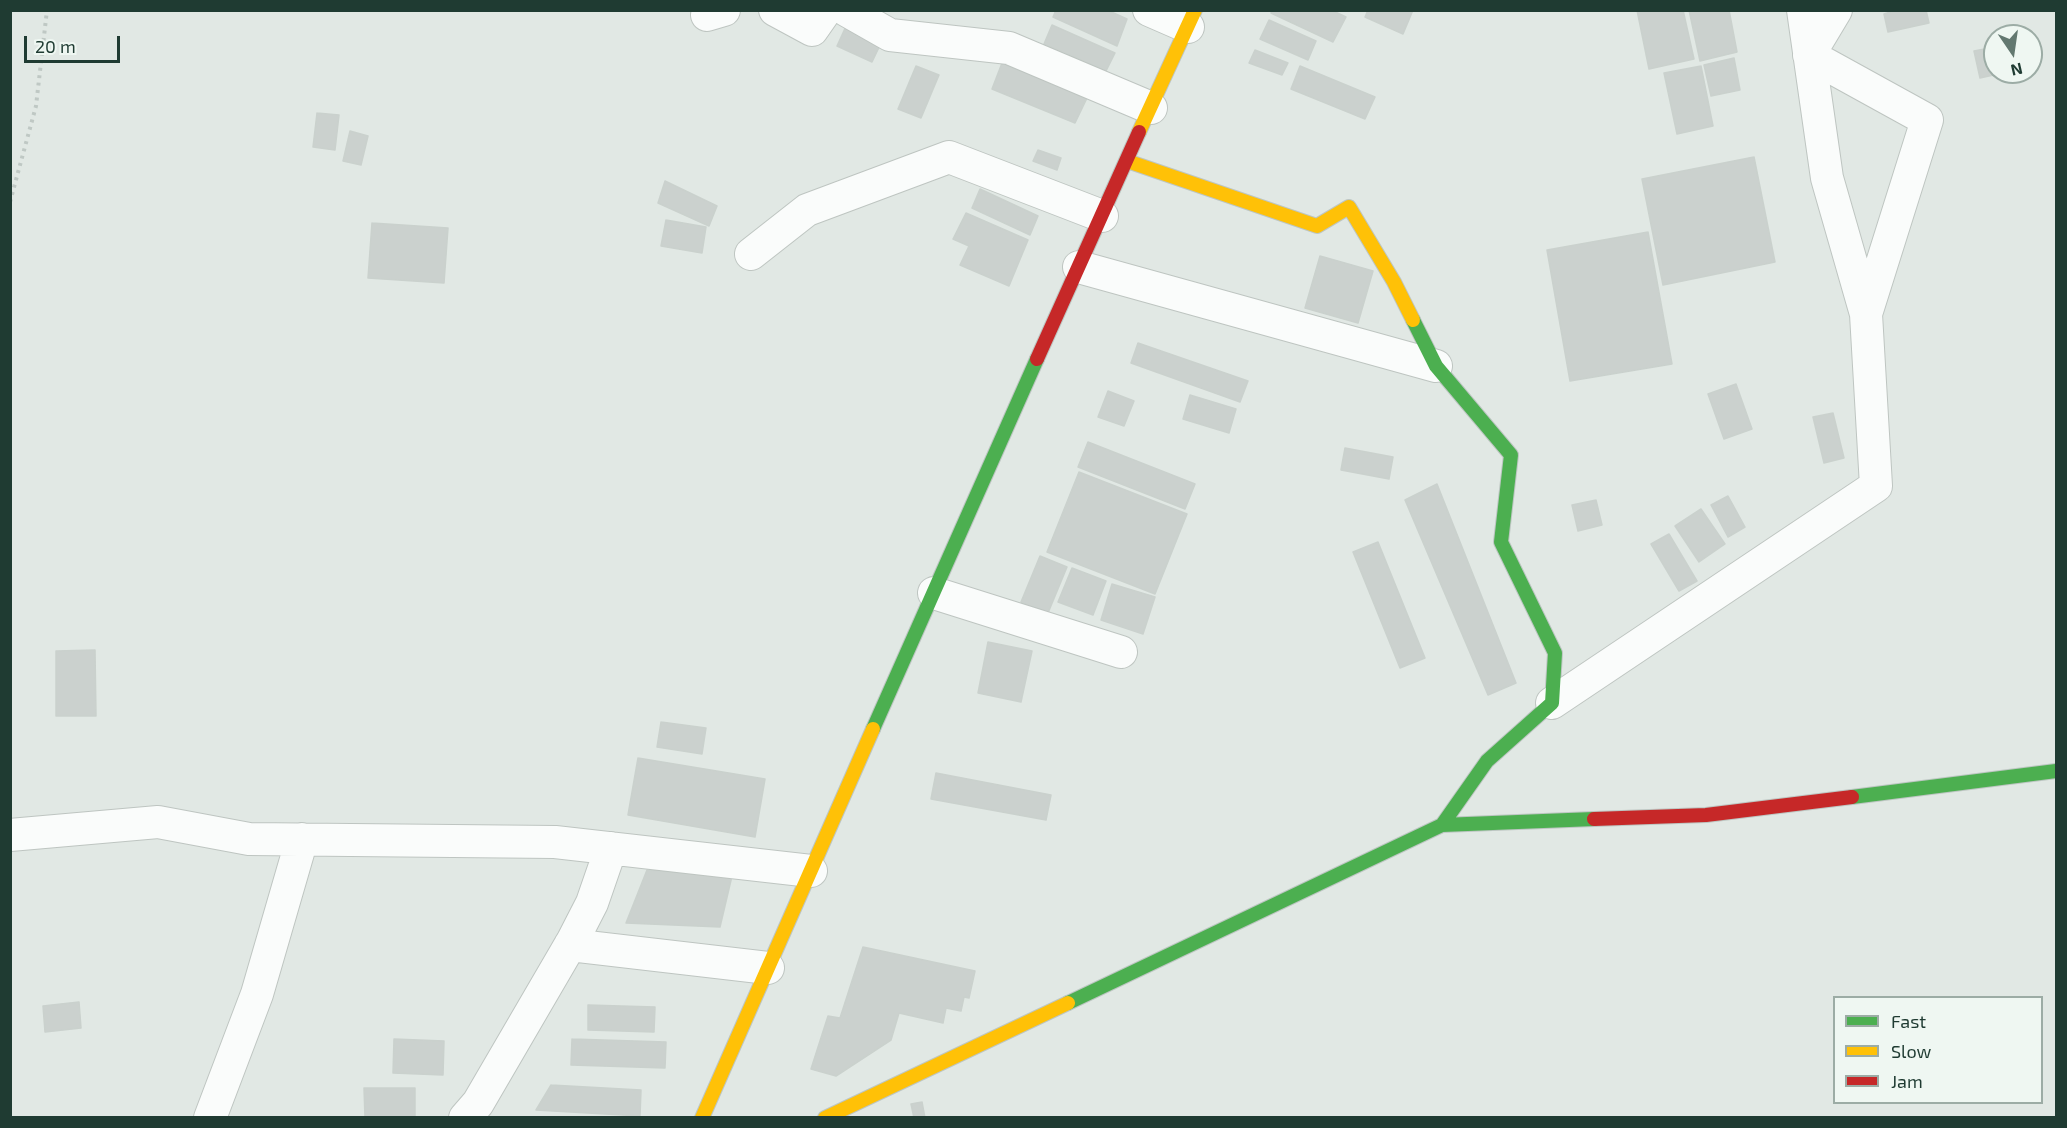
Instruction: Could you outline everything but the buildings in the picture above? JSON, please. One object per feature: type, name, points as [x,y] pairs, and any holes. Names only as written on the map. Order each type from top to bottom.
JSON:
[{"type":"street","points":[[775,10],[812,30],[826,10]]},
{"type":"street","points":[[846,10],[890,34],[1009,48],[1151,108]]},
{"type":"street","points":[[702,1118],[1078,267],[1192,19],[1149,10]]},
{"type":"street","points":[[1442,825],[1487,761],[1552,703],[1876,486],[1866,314],[1827,178],[1803,10]]},
{"type":"street","points":[[1809,55],[1836,10]]},
{"type":"street","points":[[1809,55],[1927,120],[1866,314]]},
{"type":"street","points":[[752,254],[807,210],[949,157],[1102,216]]},
{"type":"street","points":[[1127,161],[1317,226],[1349,207],[1394,282],[1436,366],[1510,455],[1501,542],[1555,653],[1552,703]]},
{"type":"street","points":[[1078,267],[1436,366]]},
{"type":"street","points":[[934,592],[1121,652]]},
{"type":"street","points":[[825,1118],[1442,825],[1706,815],[2056,771]]},
{"type":"street","points":[[10,835],[158,822],[249,838],[555,842],[811,872]]},
{"type":"street","points":[[210,1118],[257,994],[302,839]]},
{"type":"street","points":[[465,1118],[478,1103],[570,945],[592,903],[611,848]]},
{"type":"street","points":[[570,945],[768,968]]},
{"type":"path","points":[[10,202],[36,106],[47,10]]},
{"type":"traffic: fast","points":[[1413,320],[1436,366],[1511,455],[1501,542],[1555,653],[1552,703],[1487,761],[1442,825]]},
{"type":"traffic: fast","points":[[873,729],[1037,359]]},
{"type":"traffic: fast","points":[[1852,797],[2056,771]]},
{"type":"traffic: fast","points":[[1068,1003],[1442,825],[1594,819]]},
{"type":"traffic: slow","points":[[1139,132],[1195,10]]},
{"type":"traffic: slow","points":[[1127,161],[1317,226],[1349,207],[1394,282],[1413,320]]},
{"type":"traffic: slow","points":[[702,1118],[873,729]]},
{"type":"traffic: slow","points":[[825,1118],[1068,1003]]},
{"type":"traffic: jam","points":[[1037,359],[1139,132]]},
{"type":"traffic: jam","points":[[1594,819],[1706,815],[1852,797]]}]
